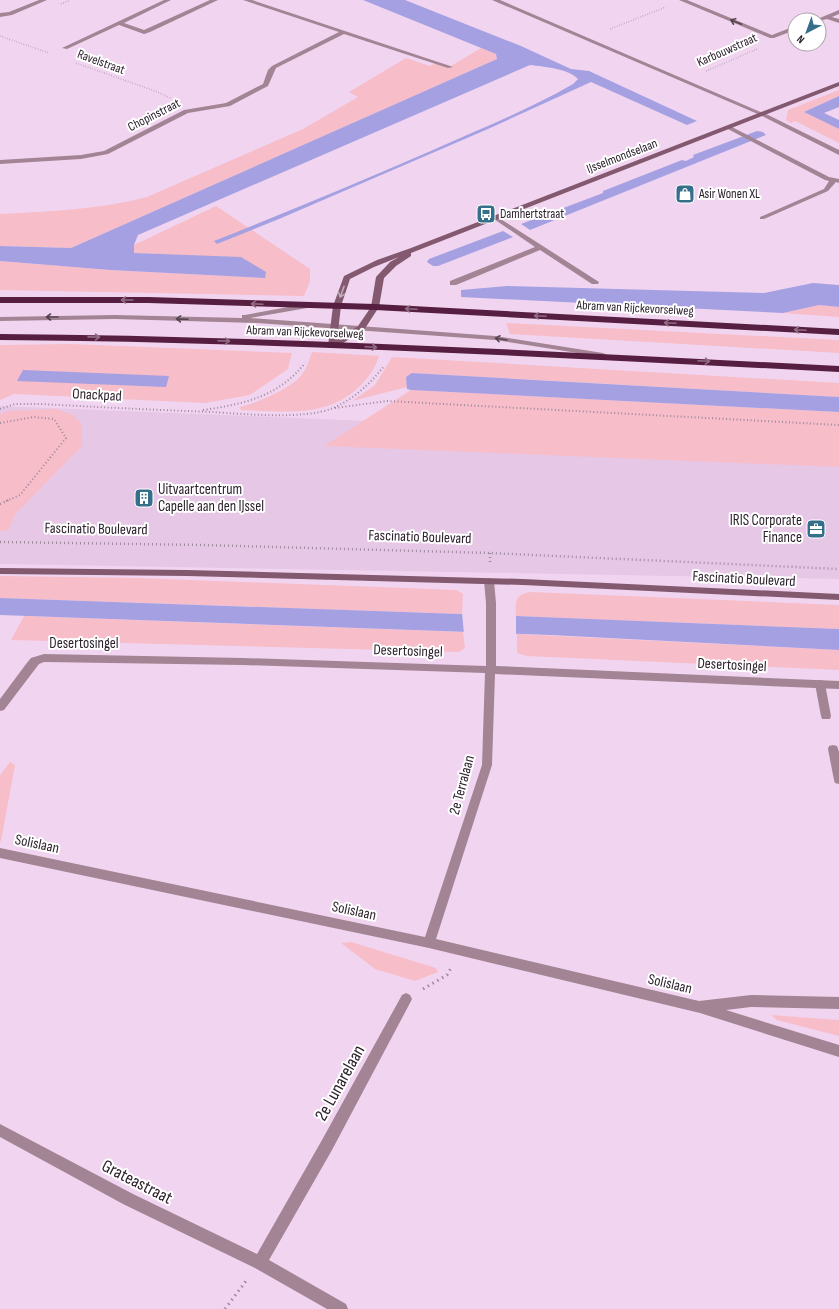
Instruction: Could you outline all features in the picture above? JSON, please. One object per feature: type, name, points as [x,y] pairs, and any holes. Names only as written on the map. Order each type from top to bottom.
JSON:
[{"type":"highway","name":"Abram van Rijckevorselweg","points":[[0,300],[148,300],[375,307],[839,332]]},
{"type":"highway","name":"Abram van Rijckevorselweg","points":[[0,337],[137,338],[609,356],[839,369]]},
{"type":"street","points":[[0,15],[10,14],[44,0]]},
{"type":"street","points":[[65,48],[168,0]]},
{"type":"street","points":[[119,23],[144,32],[215,0]]},
{"type":"street","points":[[246,0],[450,67]]},
{"type":"street","points":[[495,0],[762,114],[839,153]]},
{"type":"street","name":"Karbouwstraat","points":[[682,0],[772,37]]},
{"type":"street","points":[[827,16],[839,12]]},
{"type":"street","points":[[827,16],[839,22]]},
{"type":"street","points":[[772,37],[787,31]]},
{"type":"street","name":"Chopinstraat","points":[[0,162],[81,157],[106,153],[180,114],[194,110],[221,107],[233,103],[266,85],[271,70],[274,67],[344,32]]},
{"type":"street","name":"IJsselmondselaan","points":[[332,346],[336,327],[337,306],[347,278],[371,264],[390,256],[414,250],[839,84]]},
{"type":"street","points":[[728,127],[827,179],[836,180]]},
{"type":"street","points":[[762,218],[826,190],[836,180]]},
{"type":"street","points":[[496,218],[595,282]]},
{"type":"street","points":[[453,282],[541,247]]},
{"type":"street","name":"IJsselmondselaan","points":[[332,346],[361,328],[375,307],[380,277],[393,264],[414,250]]},
{"type":"street","name":"Abram van Rijckevorselweg","points":[[221,321],[310,306]]},
{"type":"street","name":"Abram van Rijckevorselweg","points":[[0,318],[115,317],[361,328],[495,338],[609,356]]},
{"type":"street","name":"Fascinatio Boulevard","points":[[0,570],[187,573],[489,581],[839,597]]},
{"type":"street","name":"2e Terralaan","points":[[429,943],[487,765],[491,653],[491,603],[489,581]]},
{"type":"street","name":"Desertosingel","points":[[0,707],[35,661],[44,658],[199,660],[490,668],[839,685]]},
{"type":"street","points":[[820,684],[826,716]]},
{"type":"street","points":[[833,749],[839,780]]},
{"type":"street","name":"Solislaan","points":[[0,852],[429,943],[699,1007],[839,1052]]},
{"type":"street","name":"2e Lunarelaan","points":[[260,1263],[327,1145],[406,999]]},
{"type":"street","name":"Solislaan","points":[[699,1007],[751,1001],[839,1003]]},
{"type":"street","name":"Grateastraat","points":[[0,1130],[128,1199],[260,1263],[341,1309]]},
{"type":"path","points":[[583,37],[616,27],[682,0]]},
{"type":"path","points":[[0,36],[53,54]]},
{"type":"path","name":"Karbouwstraat","points":[[685,81],[767,45],[772,37]]},
{"type":"path","name":"Ravelstraat","points":[[75,62],[155,91],[194,110]]},
{"type":"path","points":[[333,408],[362,403],[387,401],[839,425]]},
{"type":"path","name":"Onackpad","points":[[0,410],[15,404],[40,404],[194,411]]},
{"type":"path","points":[[0,423],[34,417],[54,419],[66,438],[20,495],[0,504]]},
{"type":"path","name":"Fascinatio Boulevard","points":[[0,542],[202,545],[490,553],[839,569]]},
{"type":"path","points":[[406,999],[447,975],[453,964],[429,943]]},
{"type":"path","points":[[225,1309],[260,1263]]},
{"type":"shaded area","points":[[363,0],[405,0],[521,46],[571,69],[589,71],[697,121],[687,125],[591,82],[488,129],[279,219],[217,244],[214,241],[406,162],[486,127],[556,93],[573,84],[578,79],[562,70],[530,65],[138,235],[134,245],[134,253],[241,257],[266,272],[265,278],[110,270],[0,261],[0,246],[71,248],[497,59],[496,54]]},
{"type":"shaded area","points":[[481,48],[496,54],[497,59],[71,248],[0,246],[0,214],[55,211],[111,205],[147,197],[303,129],[358,97],[349,92],[406,58],[430,66],[438,62],[451,66]]},
{"type":"shaded area","points":[[839,90],[839,96],[804,112],[839,129],[839,143],[795,121],[791,123],[786,120],[788,110]]},
{"type":"shaded area","points":[[839,96],[839,107],[824,113],[839,120],[839,129],[804,112]]},
{"type":"shaded area","points":[[757,131],[763,132],[766,135],[530,230],[521,224],[603,193],[603,191],[682,160],[686,161],[694,157],[693,155]]},
{"type":"shaded area","points":[[216,206],[310,269],[310,281],[304,296],[0,290],[0,261],[110,270],[265,278],[157,254],[134,253],[134,245]]},
{"type":"shaded area","points":[[503,231],[513,237],[438,266],[433,266],[427,262],[429,259]]},
{"type":"shaded area","points":[[813,283],[839,285],[839,307],[819,305],[783,313],[461,297],[461,290],[507,286],[764,293]]},
{"type":"shaded area","points":[[819,305],[839,307],[839,317],[783,313]]},
{"type":"shaded area","points":[[506,323],[839,340],[839,353],[510,334]]},
{"type":"shaded area","points":[[71,344],[292,353],[288,369],[250,395],[205,403],[14,394],[0,400],[0,345]]},
{"type":"shaded area","points":[[312,352],[379,356],[371,372],[360,386],[347,397],[333,404],[304,411],[289,412],[241,410],[239,407],[246,406],[271,395],[288,386],[300,377]]},
{"type":"shaded area","points":[[392,357],[839,383],[839,397],[413,373],[406,377],[407,387],[352,401],[375,385]]},
{"type":"shaded area","points":[[23,370],[169,376],[166,387],[17,381]]},
{"type":"shaded area","points":[[412,373],[839,397],[839,412],[411,390],[407,389],[406,377]]},
{"type":"shaded area","points":[[411,390],[839,412],[839,467],[324,446]]},
{"type":"shaded area","points":[[0,406],[839,440],[839,579],[0,564]]},
{"type":"shaded area","points":[[56,409],[73,415],[82,424],[82,446],[15,514],[8,531],[0,531],[0,414],[8,411]]},
{"type":"shaded area","points":[[0,576],[139,578],[457,590],[463,594],[462,614],[0,598]]},
{"type":"shaded area","points":[[531,592],[839,605],[839,629],[516,616],[517,599],[522,594]]},
{"type":"shaded area","points":[[0,598],[839,629],[839,650],[551,635],[0,615]]},
{"type":"shaded area","points":[[24,616],[463,632],[465,648],[459,652],[11,640]]},
{"type":"shaded area","points":[[517,634],[839,650],[839,670],[527,656],[517,653]]},
{"type":"shaded area","points":[[10,762],[15,765],[0,841],[0,775]]},
{"type":"shaded area","points":[[351,942],[436,968],[438,972],[415,981],[375,969],[341,943]]},
{"type":"shaded area","points":[[771,1015],[839,1020],[839,1036],[777,1020]]},
{"type":"pier","points":[[462,612],[516,614],[516,636],[464,634]]},
{"type":"place","name":"Asir Wonen XL","points":[[685,194]]},
{"type":"place","name":"Damhertstraat","points":[[486,214]]},
{"type":"place","name":"Uitvaartcentrum Capelle aan den IJssel","points":[[144,498]]},
{"type":"place","name":"IRIS Corporate Finance","points":[[816,529]]}]
